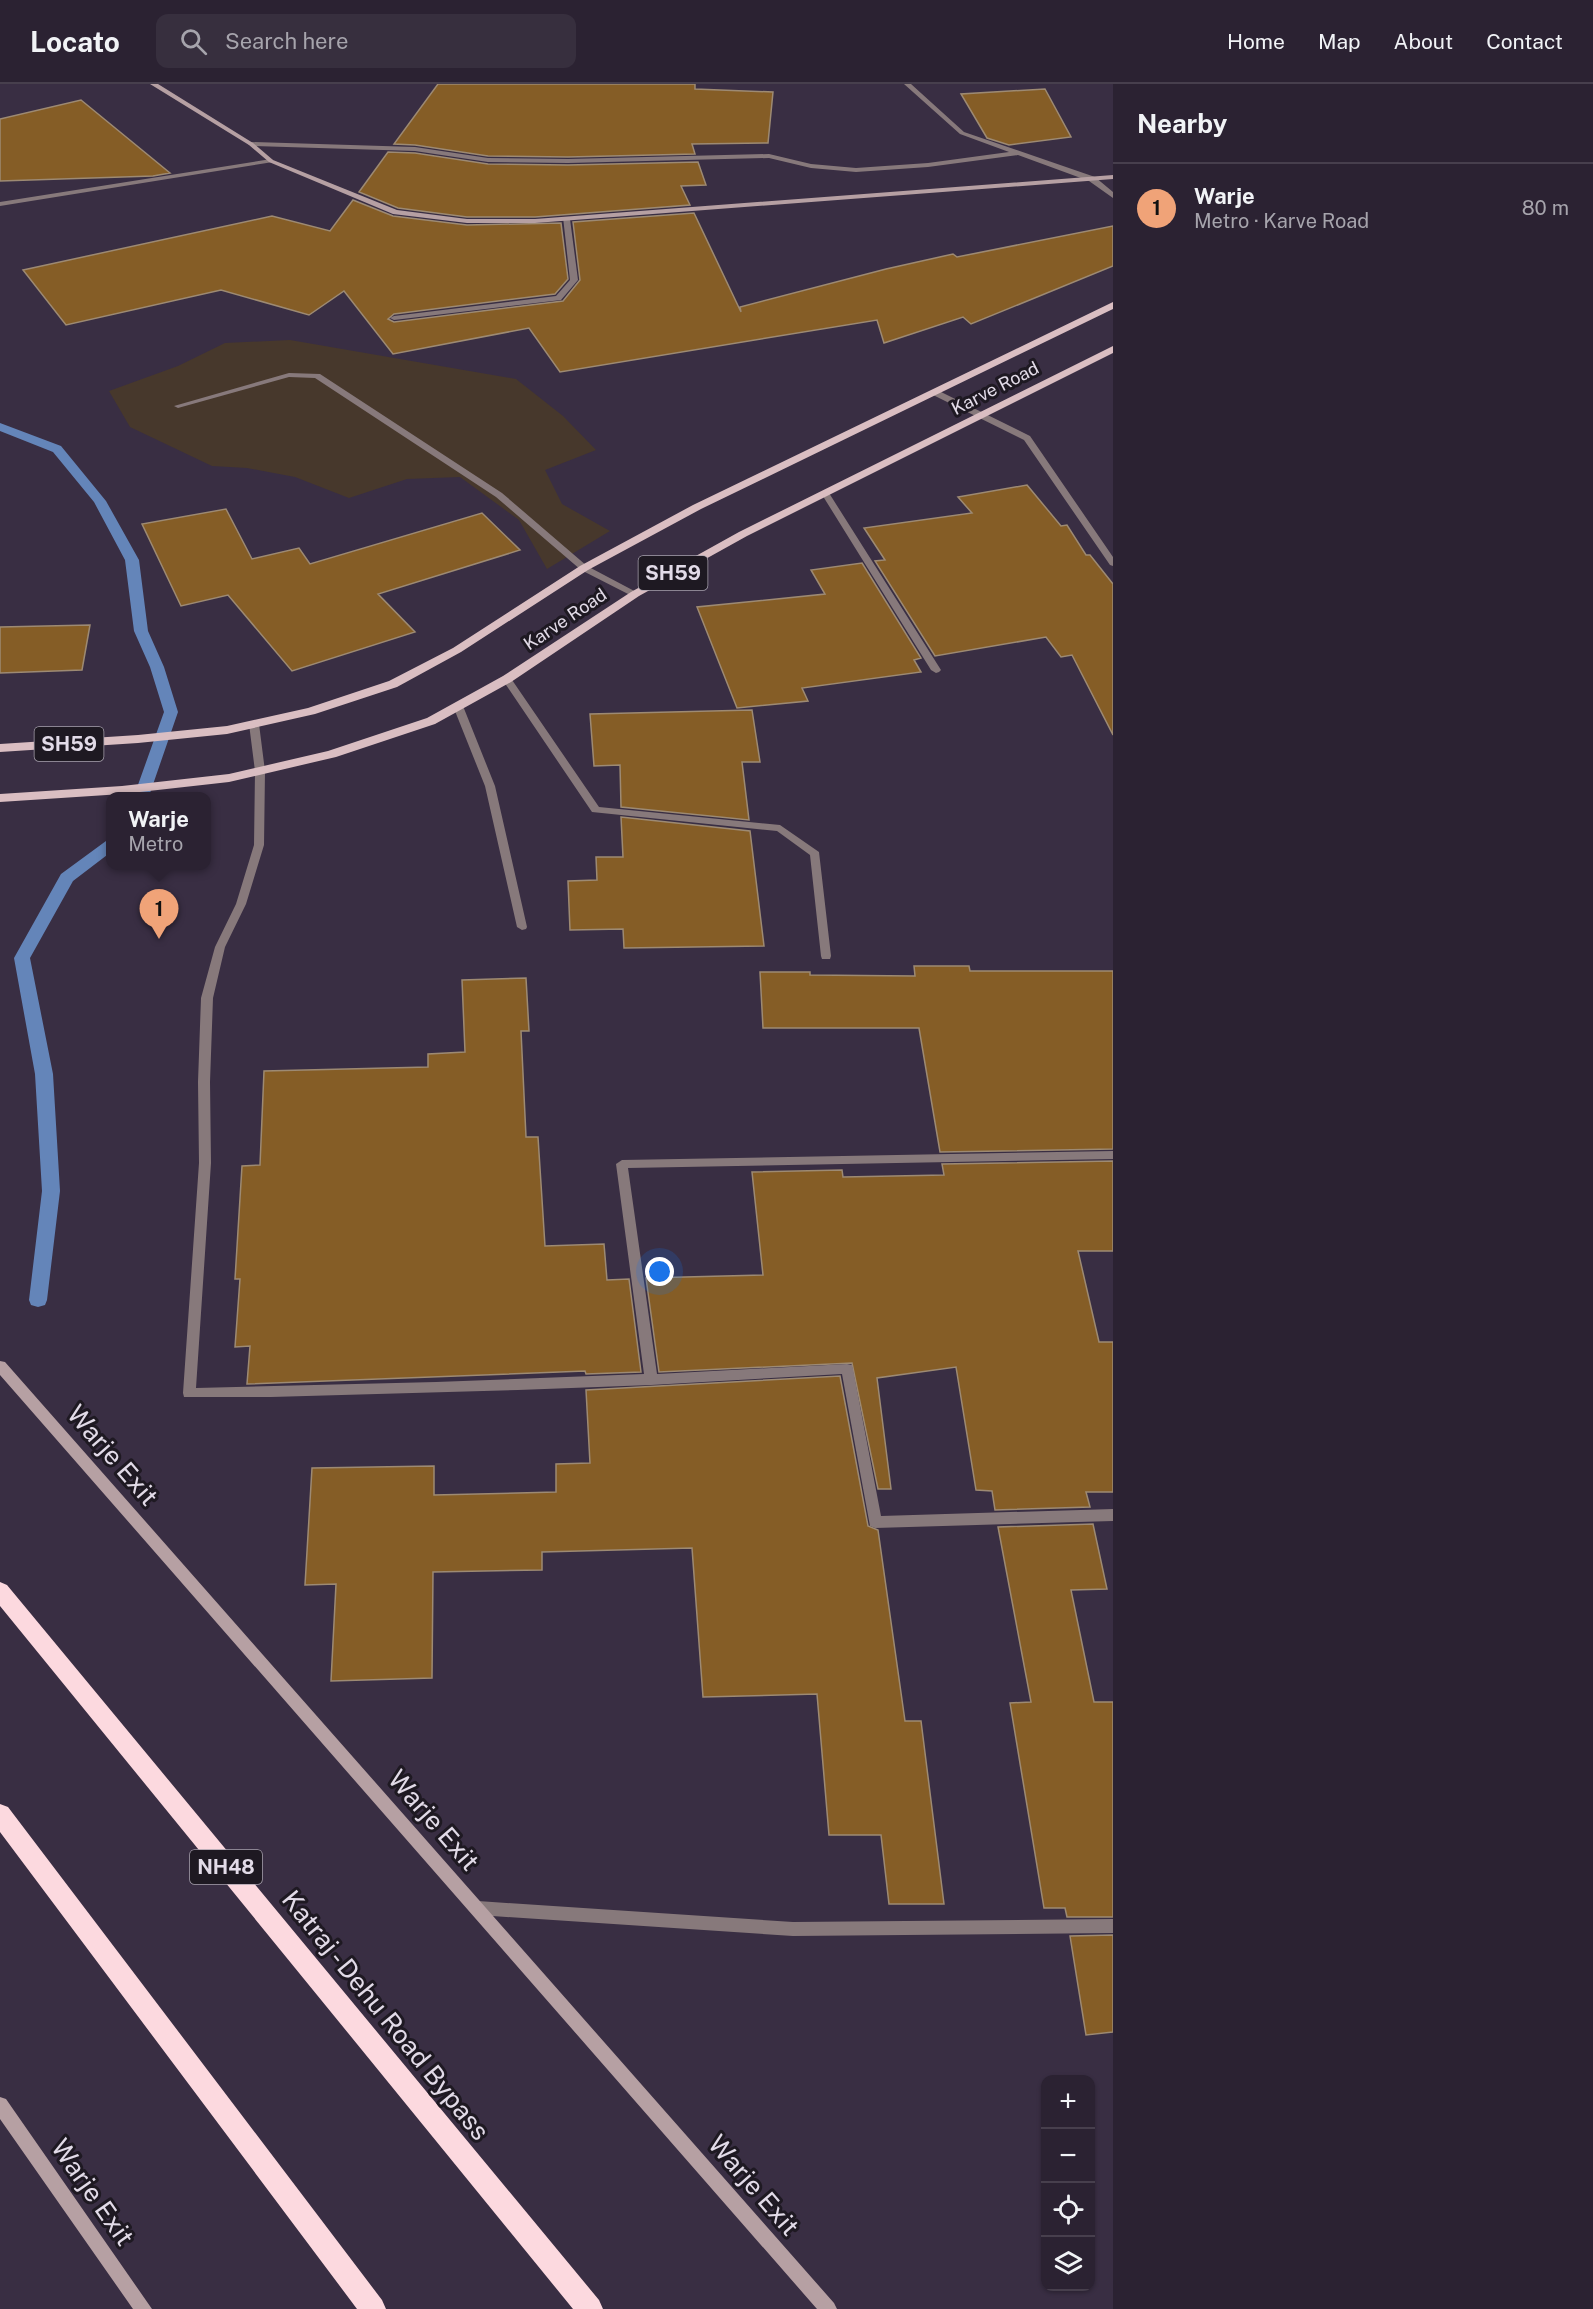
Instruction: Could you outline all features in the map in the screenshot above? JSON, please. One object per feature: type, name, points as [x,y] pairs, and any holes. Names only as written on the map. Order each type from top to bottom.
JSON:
[{"type":"highway","name":"Katraj - Dehu Road Bypass","points":[[0,1591],[590,2309]]},
{"type":"highway","points":[[0,1814],[373,2309]]},
{"type":"main road","name":"Karve Road","points":[[0,748],[138,740],[227,730],[311,711],[393,684],[457,650],[584,568],[697,507],[1113,305]]},
{"type":"main road","name":"Karve Road","points":[[0,798],[122,790],[229,778],[332,754],[431,721],[507,679],[635,594],[743,534],[1113,349]]},
{"type":"street","points":[[153,84],[251,144],[271,161],[396,212],[467,222],[535,222],[1113,177]]},
{"type":"street","points":[[907,84],[962,133],[1092,179],[1113,196]]},
{"type":"street","points":[[251,144],[415,149],[488,160],[568,161],[769,156],[811,166],[856,170],[928,165],[1019,153]]},
{"type":"street","points":[[0,204],[271,161]]},
{"type":"street","points":[[394,318],[558,297],[573,280],[566,219]]},
{"type":"street","points":[[178,406],[289,375],[317,376],[499,495],[584,568],[635,594]]},
{"type":"street","points":[[934,392],[1027,438],[1113,563]]},
{"type":"street","points":[[825,493],[936,670]]},
{"type":"street","points":[[507,679],[596,810],[780,828],[815,854],[826,956]]},
{"type":"street","points":[[458,706],[490,786],[522,927]]},
{"type":"street","points":[[254,724],[260,771],[259,845],[241,904],[220,947],[207,998],[204,1082],[205,1163],[189,1393],[421,1390],[847,1369],[875,1522],[1113,1515]]},
{"type":"street","points":[[651,1380],[622,1164],[1113,1155]]},
{"type":"street","name":"Warje Exit","points":[[0,1365],[828,2309]]},
{"type":"street","points":[[478,1908],[793,1929],[1113,1926]]},
{"type":"street","name":"Warje Exit","points":[[0,2105],[143,2309]]},
{"type":"shaded area","points":[[290,340],[516,379],[563,416],[596,450],[545,470],[562,504],[610,531],[547,569],[519,520],[460,477],[407,479],[349,498],[295,477],[247,468],[212,466],[130,427],[109,391],[178,366],[225,343]]},
{"type":"building","points":[[438,84],[695,84],[695,89],[773,92],[768,143],[692,144],[695,154],[568,157],[488,156],[394,144]]},
{"type":"building","points":[[1045,89],[1071,137],[1009,145],[987,138],[961,94]]},
{"type":"building","points":[[81,100],[170,173],[153,176],[0,181],[0,119]]},
{"type":"building","points":[[388,152],[415,153],[488,164],[698,162],[706,185],[681,186],[690,205],[535,217],[467,217],[398,208],[359,192]]},
{"type":"building","points":[[353,200],[393,216],[467,225],[561,223],[568,279],[555,294],[394,314],[388,319],[394,322],[563,301],[580,280],[573,222],[694,213],[741,312],[740,307],[886,269],[953,254],[957,257],[1113,226],[1113,266],[971,324],[963,317],[884,343],[877,320],[560,372],[529,328],[393,354],[344,291],[309,315],[221,290],[66,325],[23,270],[272,216],[330,231]]},
{"type":"building","points":[[1027,485],[1061,526],[1067,525],[1086,555],[1090,555],[1113,584],[1113,735],[1072,655],[1061,657],[1046,637],[935,656],[875,561],[885,560],[864,528],[972,513],[958,497]]},
{"type":"building","points":[[226,509],[252,559],[299,548],[310,564],[482,513],[520,550],[378,594],[415,632],[292,671],[228,595],[181,606],[142,524]]},
{"type":"building","points":[[862,563],[921,658],[914,660],[921,672],[802,688],[808,701],[737,708],[697,607],[825,594],[811,570]]},
{"type":"building","points":[[90,625],[82,670],[0,673],[0,627]]},
{"type":"building","points":[[752,710],[760,762],[742,762],[749,820],[621,807],[620,765],[594,766],[590,714]]},
{"type":"building","points":[[621,817],[750,831],[764,946],[624,948],[623,929],[570,930],[568,881],[597,880],[596,857],[623,857]]},
{"type":"building","points":[[914,966],[969,966],[970,971],[1113,971],[1113,1149],[940,1152],[919,1028],[763,1028],[760,972],[915,976]]},
{"type":"building","points":[[526,978],[529,1031],[521,1031],[526,1137],[538,1137],[545,1246],[604,1244],[607,1280],[629,1279],[641,1372],[586,1374],[585,1371],[247,1384],[250,1346],[235,1347],[240,1279],[235,1279],[242,1166],[260,1165],[264,1071],[428,1067],[428,1054],[465,1052],[462,980]]},
{"type":"building","points":[[1113,1161],[1113,1251],[1078,1251],[1099,1342],[1113,1342],[1113,1492],[1086,1492],[1090,1507],[995,1510],[992,1491],[976,1490],[956,1367],[877,1378],[891,1489],[878,1489],[852,1363],[659,1372],[646,1278],[763,1275],[752,1172],[842,1170],[843,1177],[944,1175],[942,1164]]},
{"type":"building","points":[[840,1376],[868,1526],[878,1530],[905,1721],[921,1721],[944,1904],[889,1904],[881,1835],[829,1835],[817,1694],[703,1697],[692,1548],[542,1552],[542,1570],[433,1572],[432,1678],[331,1681],[336,1584],[305,1585],[312,1468],[434,1466],[434,1495],[556,1492],[556,1464],[590,1463],[586,1390]]},
{"type":"building","points":[[1093,1524],[1107,1589],[1071,1590],[1094,1702],[1113,1702],[1113,1917],[1067,1917],[1065,1908],[1044,1908],[1010,1703],[1031,1702],[998,1527]]},
{"type":"building","points":[[1113,1935],[1113,2032],[1086,2035],[1070,1936]]},
{"type":"waterway","points":[[0,427],[57,449],[100,501],[132,560],[141,631],[157,667],[171,712],[143,792]]},
{"type":"waterway","points":[[38,1300],[51,1191],[44,1074],[22,958],[67,878],[106,848]]},
{"type":"place","name":"Warje","points":[[159,939]]}]
